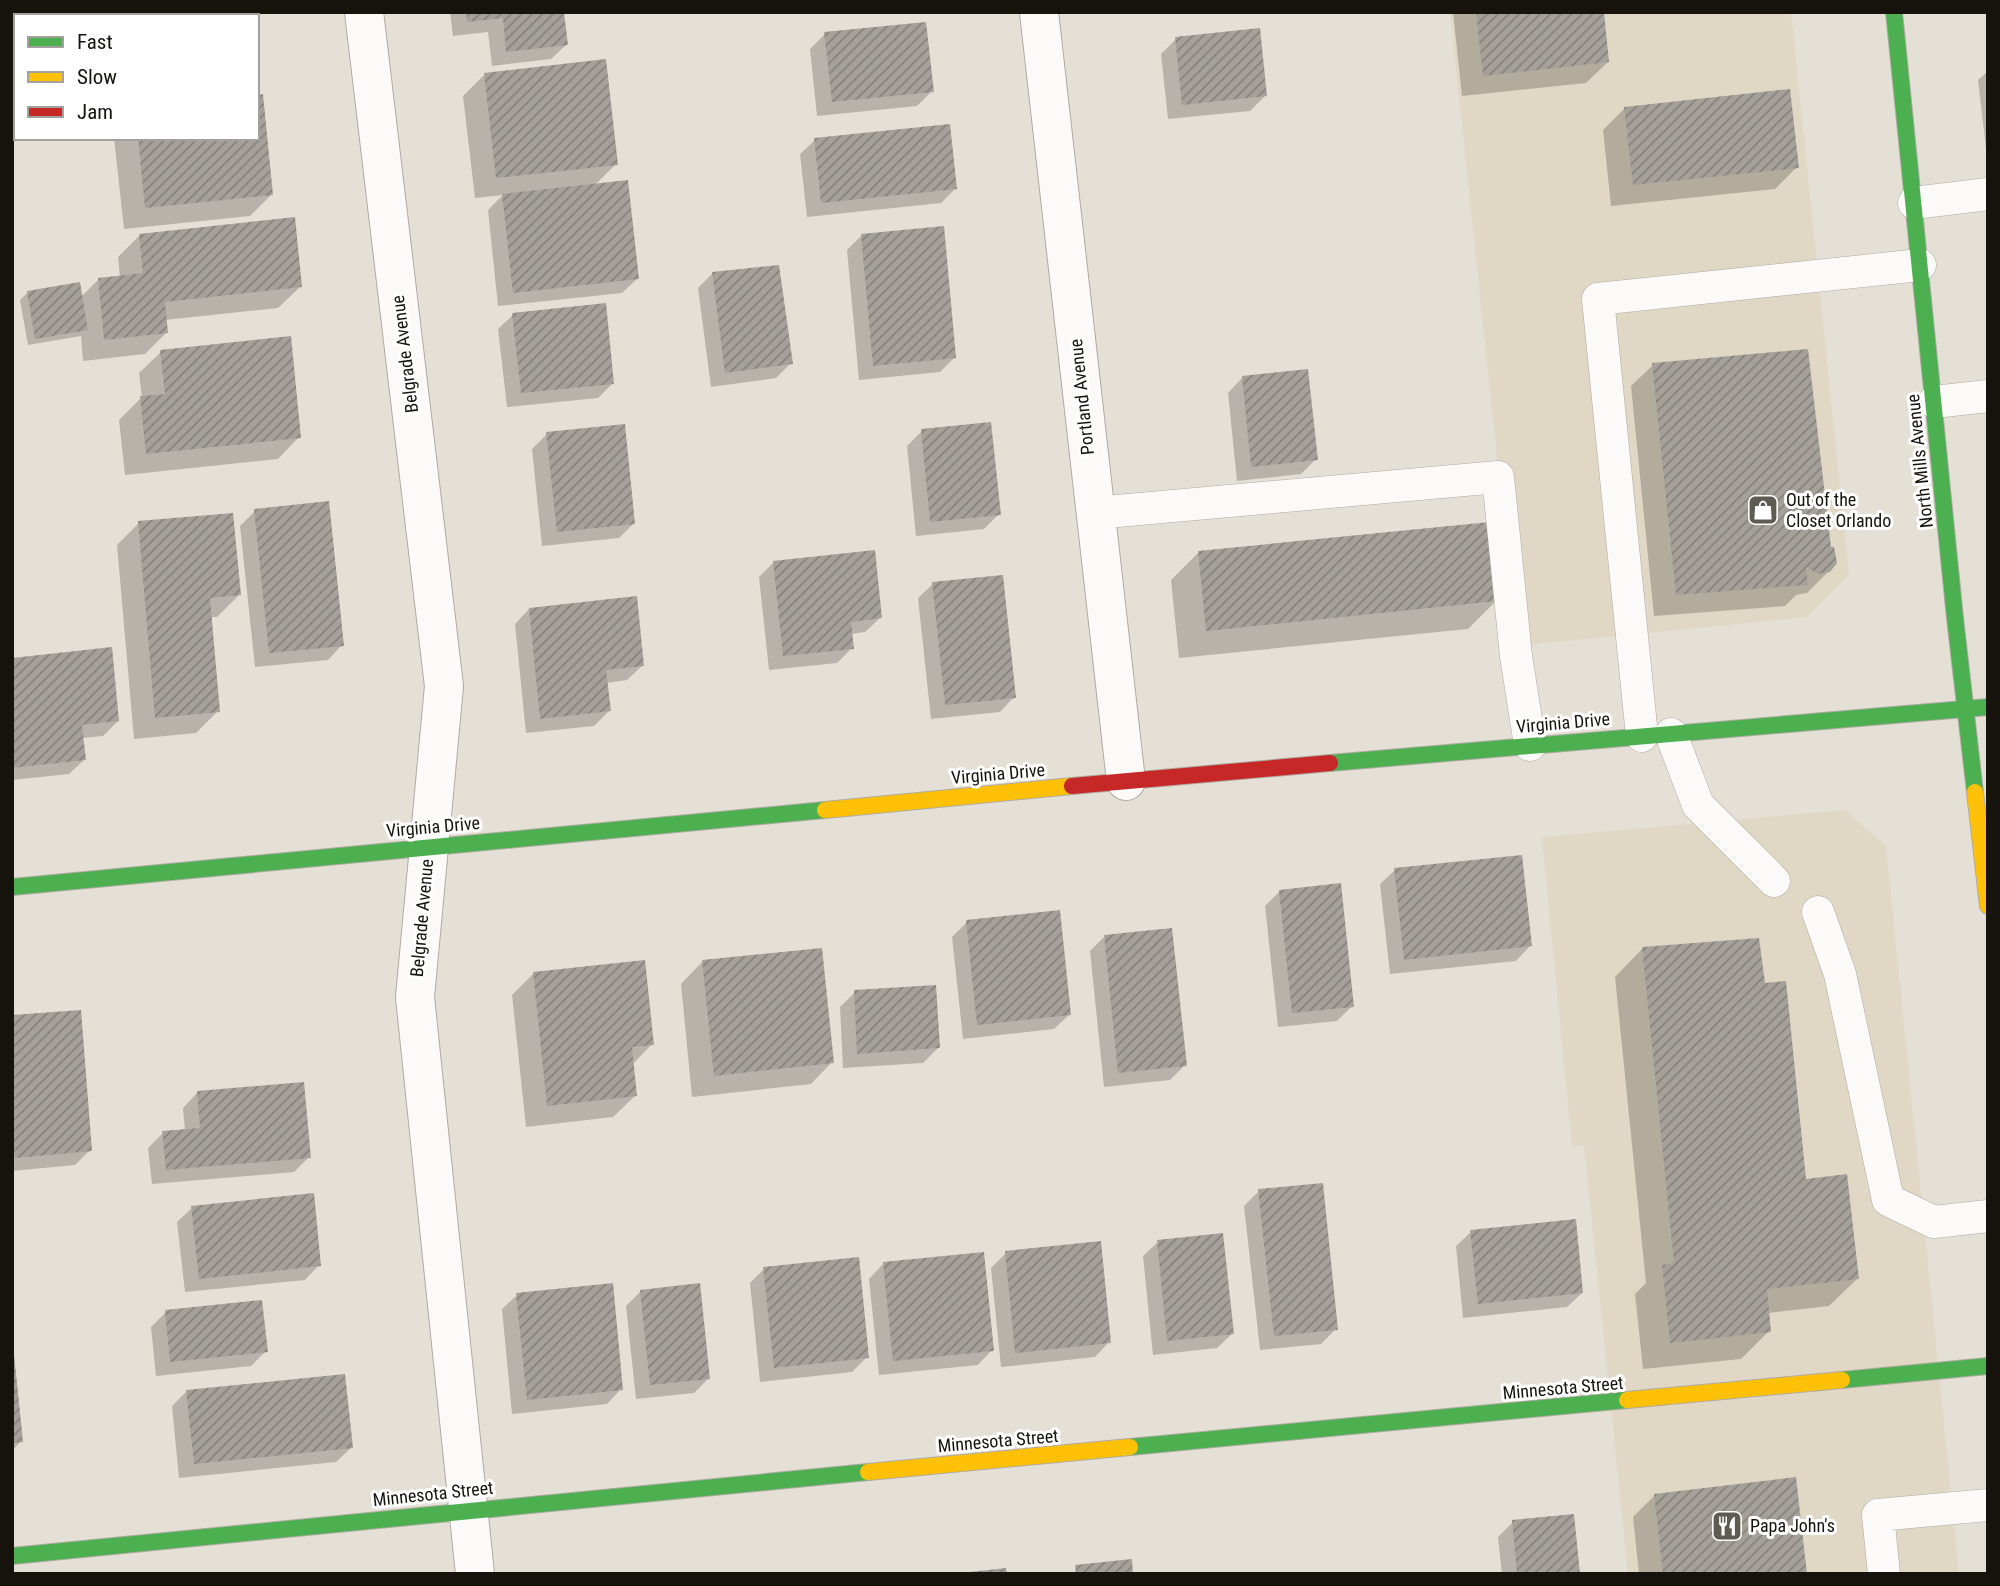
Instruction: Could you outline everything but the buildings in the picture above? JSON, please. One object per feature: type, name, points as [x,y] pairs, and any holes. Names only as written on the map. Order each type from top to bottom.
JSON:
[{"type":"street","name":"Belgrade Avenue","points":[[364,12],[444,687],[415,998],[475,1574]]},
{"type":"street","name":"Portland Avenue","points":[[1039,12],[1126,781]]},
{"type":"street","name":"North Mills Avenue","points":[[1894,12],[1988,906]]},
{"type":"street","name":"Virginia Drive","points":[[12,887],[1126,781],[1988,707]]},
{"type":"street","name":"Minnesota Street","points":[[12,1556],[468,1510],[1988,1366]]},
{"type":"lane","points":[[1914,203],[1988,194]]},
{"type":"lane","points":[[1774,881],[1699,805],[1657,735],[1598,299],[1920,265]]},
{"type":"lane","points":[[1934,402],[1988,396]]},
{"type":"lane","points":[[1095,513],[1498,477],[1516,656],[1530,745]]},
{"type":"lane","points":[[1818,912],[1840,974],[1888,1200],[1934,1222],[1988,1216]]},
{"type":"lane","points":[[1884,1574],[1878,1515],[1988,1505]]},
{"type":"shaded area","points":[[1450,12],[1791,12],[1849,575],[1807,617],[1517,646]]},
{"type":"shaded area","points":[[1845,810],[1886,846],[1959,1574],[1628,1574],[1584,1145],[1572,1146],[1542,837]]},
{"type":"traffic: fast","points":[[1894,12],[1975,792]]},
{"type":"traffic: fast","points":[[1330,763],[1988,707]]},
{"type":"traffic: fast","points":[[12,887],[825,810]]},
{"type":"traffic: fast","points":[[1842,1380],[1988,1366]]},
{"type":"traffic: fast","points":[[1130,1447],[1627,1400]]},
{"type":"traffic: fast","points":[[12,1556],[868,1472]]},
{"type":"traffic: slow","points":[[825,810],[1072,786]]},
{"type":"traffic: slow","points":[[1975,792],[1988,906]]},
{"type":"traffic: slow","points":[[1627,1400],[1842,1380]]},
{"type":"traffic: slow","points":[[868,1472],[1130,1447]]},
{"type":"traffic: jam","points":[[1072,786],[1330,763]]},
{"type":"place","name":"Out of the Closet Orlando","points":[[1763,510]]},
{"type":"place","name":"Papa John's","points":[[1727,1526]]}]
